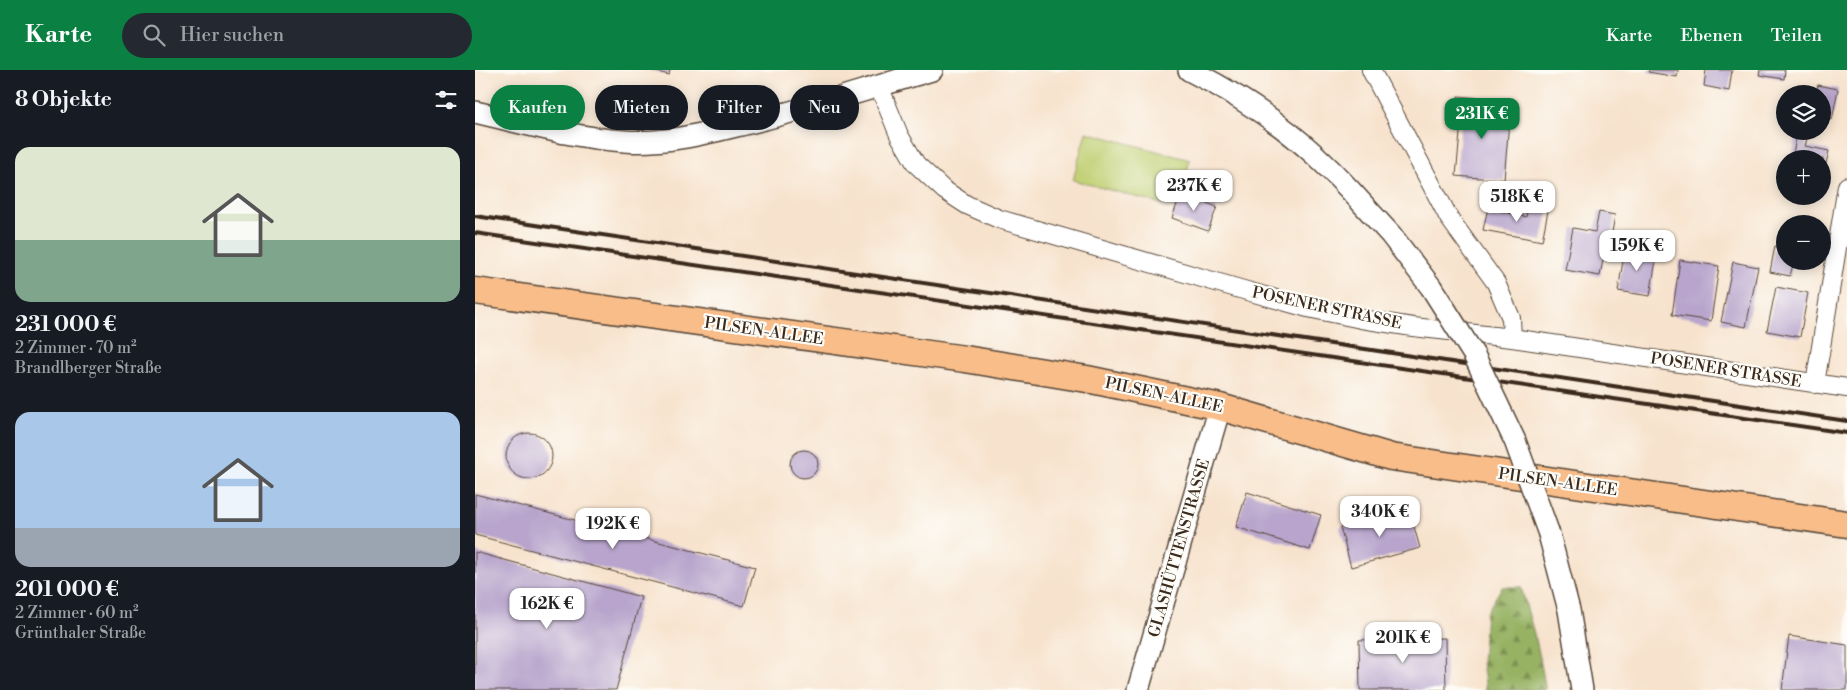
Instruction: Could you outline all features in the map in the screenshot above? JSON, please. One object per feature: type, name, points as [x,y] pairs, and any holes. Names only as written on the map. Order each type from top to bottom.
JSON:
[{"type":"main road","name":"PILSEN-ALLEE","points":[[475,291],[965,359],[1087,379],[1220,407],[1391,457],[1847,524]]},
{"type":"street","points":[[475,112],[574,135],[623,142],[651,142],[691,137],[778,116],[877,78],[932,70]]},
{"type":"street","points":[[1189,70],[1213,82],[1279,125],[1315,154],[1391,235],[1431,287],[1474,355],[1515,441],[1549,534],[1569,610],[1582,690]]},
{"type":"street","points":[[1371,70],[1449,218],[1496,282],[1511,318],[1512,338]]},
{"type":"street","name":"POSENER STRASSE","points":[[877,78],[899,135],[916,164],[945,190],[967,205],[999,219],[1309,308],[1413,327],[1512,338],[1847,388]]},
{"type":"street","points":[[1815,384],[1847,186]]},
{"type":"street","name":"GLASHÜTTENSTRASSE","points":[[1139,690],[1220,407]]},
{"type":"green space","points":[[1086,132],[1190,160],[1176,208],[1073,180]]},
{"type":"green space","points":[[1502,587],[1521,587],[1538,648],[1546,690],[1486,690],[1482,662],[1486,613]]},
{"type":"building","points":[[650,70],[670,70],[669,75]]},
{"type":"building","points":[[1649,70],[1678,70],[1677,77],[1648,72]]},
{"type":"building","points":[[1706,70],[1732,70],[1729,91],[1704,86]]},
{"type":"building","points":[[1760,70],[1785,70],[1784,79],[1759,75]]},
{"type":"building","points":[[1831,88],[1838,89],[1831,120]]},
{"type":"building","points":[[1458,96],[1480,98],[1479,107],[1510,110],[1504,180],[1456,176],[1462,112],[1457,112]]},
{"type":"building","points":[[1796,140],[1807,140],[1805,146],[1824,150],[1794,150]]},
{"type":"building","points":[[1181,193],[1217,207],[1208,231],[1172,218]]},
{"type":"building","points":[[1528,207],[1548,211],[1542,241],[1483,230],[1488,208],[1526,217]]},
{"type":"building","points":[[1599,212],[1615,215],[1609,250],[1605,249],[1600,276],[1565,270],[1573,228],[1595,232]]},
{"type":"building","points":[[1776,246],[1776,270],[1792,270],[1790,276],[1770,272]]},
{"type":"building","points":[[1625,249],[1657,254],[1650,296],[1618,291]]},
{"type":"building","points":[[1680,260],[1719,266],[1711,321],[1672,315]]},
{"type":"building","points":[[1733,262],[1758,267],[1746,327],[1721,322]]},
{"type":"building","points":[[1776,287],[1808,293],[1800,337],[1767,331]]},
{"type":"building","points":[[525,433],[533,433],[542,437],[548,443],[552,456],[548,469],[542,475],[533,479],[525,479],[516,475],[510,469],[506,460],[506,452],[510,443],[516,437]]},
{"type":"building","points":[[804,450],[814,454],[818,464],[814,474],[804,478],[794,474],[790,464],[794,454]]},
{"type":"building","points":[[1247,492],[1321,515],[1310,550],[1236,527]]},
{"type":"building","points":[[475,494],[755,567],[744,606],[475,535]]},
{"type":"building","points":[[1409,509],[1420,548],[1351,567],[1340,527]]},
{"type":"building","points":[[475,552],[641,597],[616,690],[475,690]]},
{"type":"building","points":[[1789,636],[1847,645],[1847,690],[1782,690]]},
{"type":"building","points":[[1445,638],[1446,690],[1360,690],[1359,640]]},
{"type":"railway","points":[[475,216],[1847,421]]},
{"type":"railway","points":[[475,233],[1847,433]]}]
